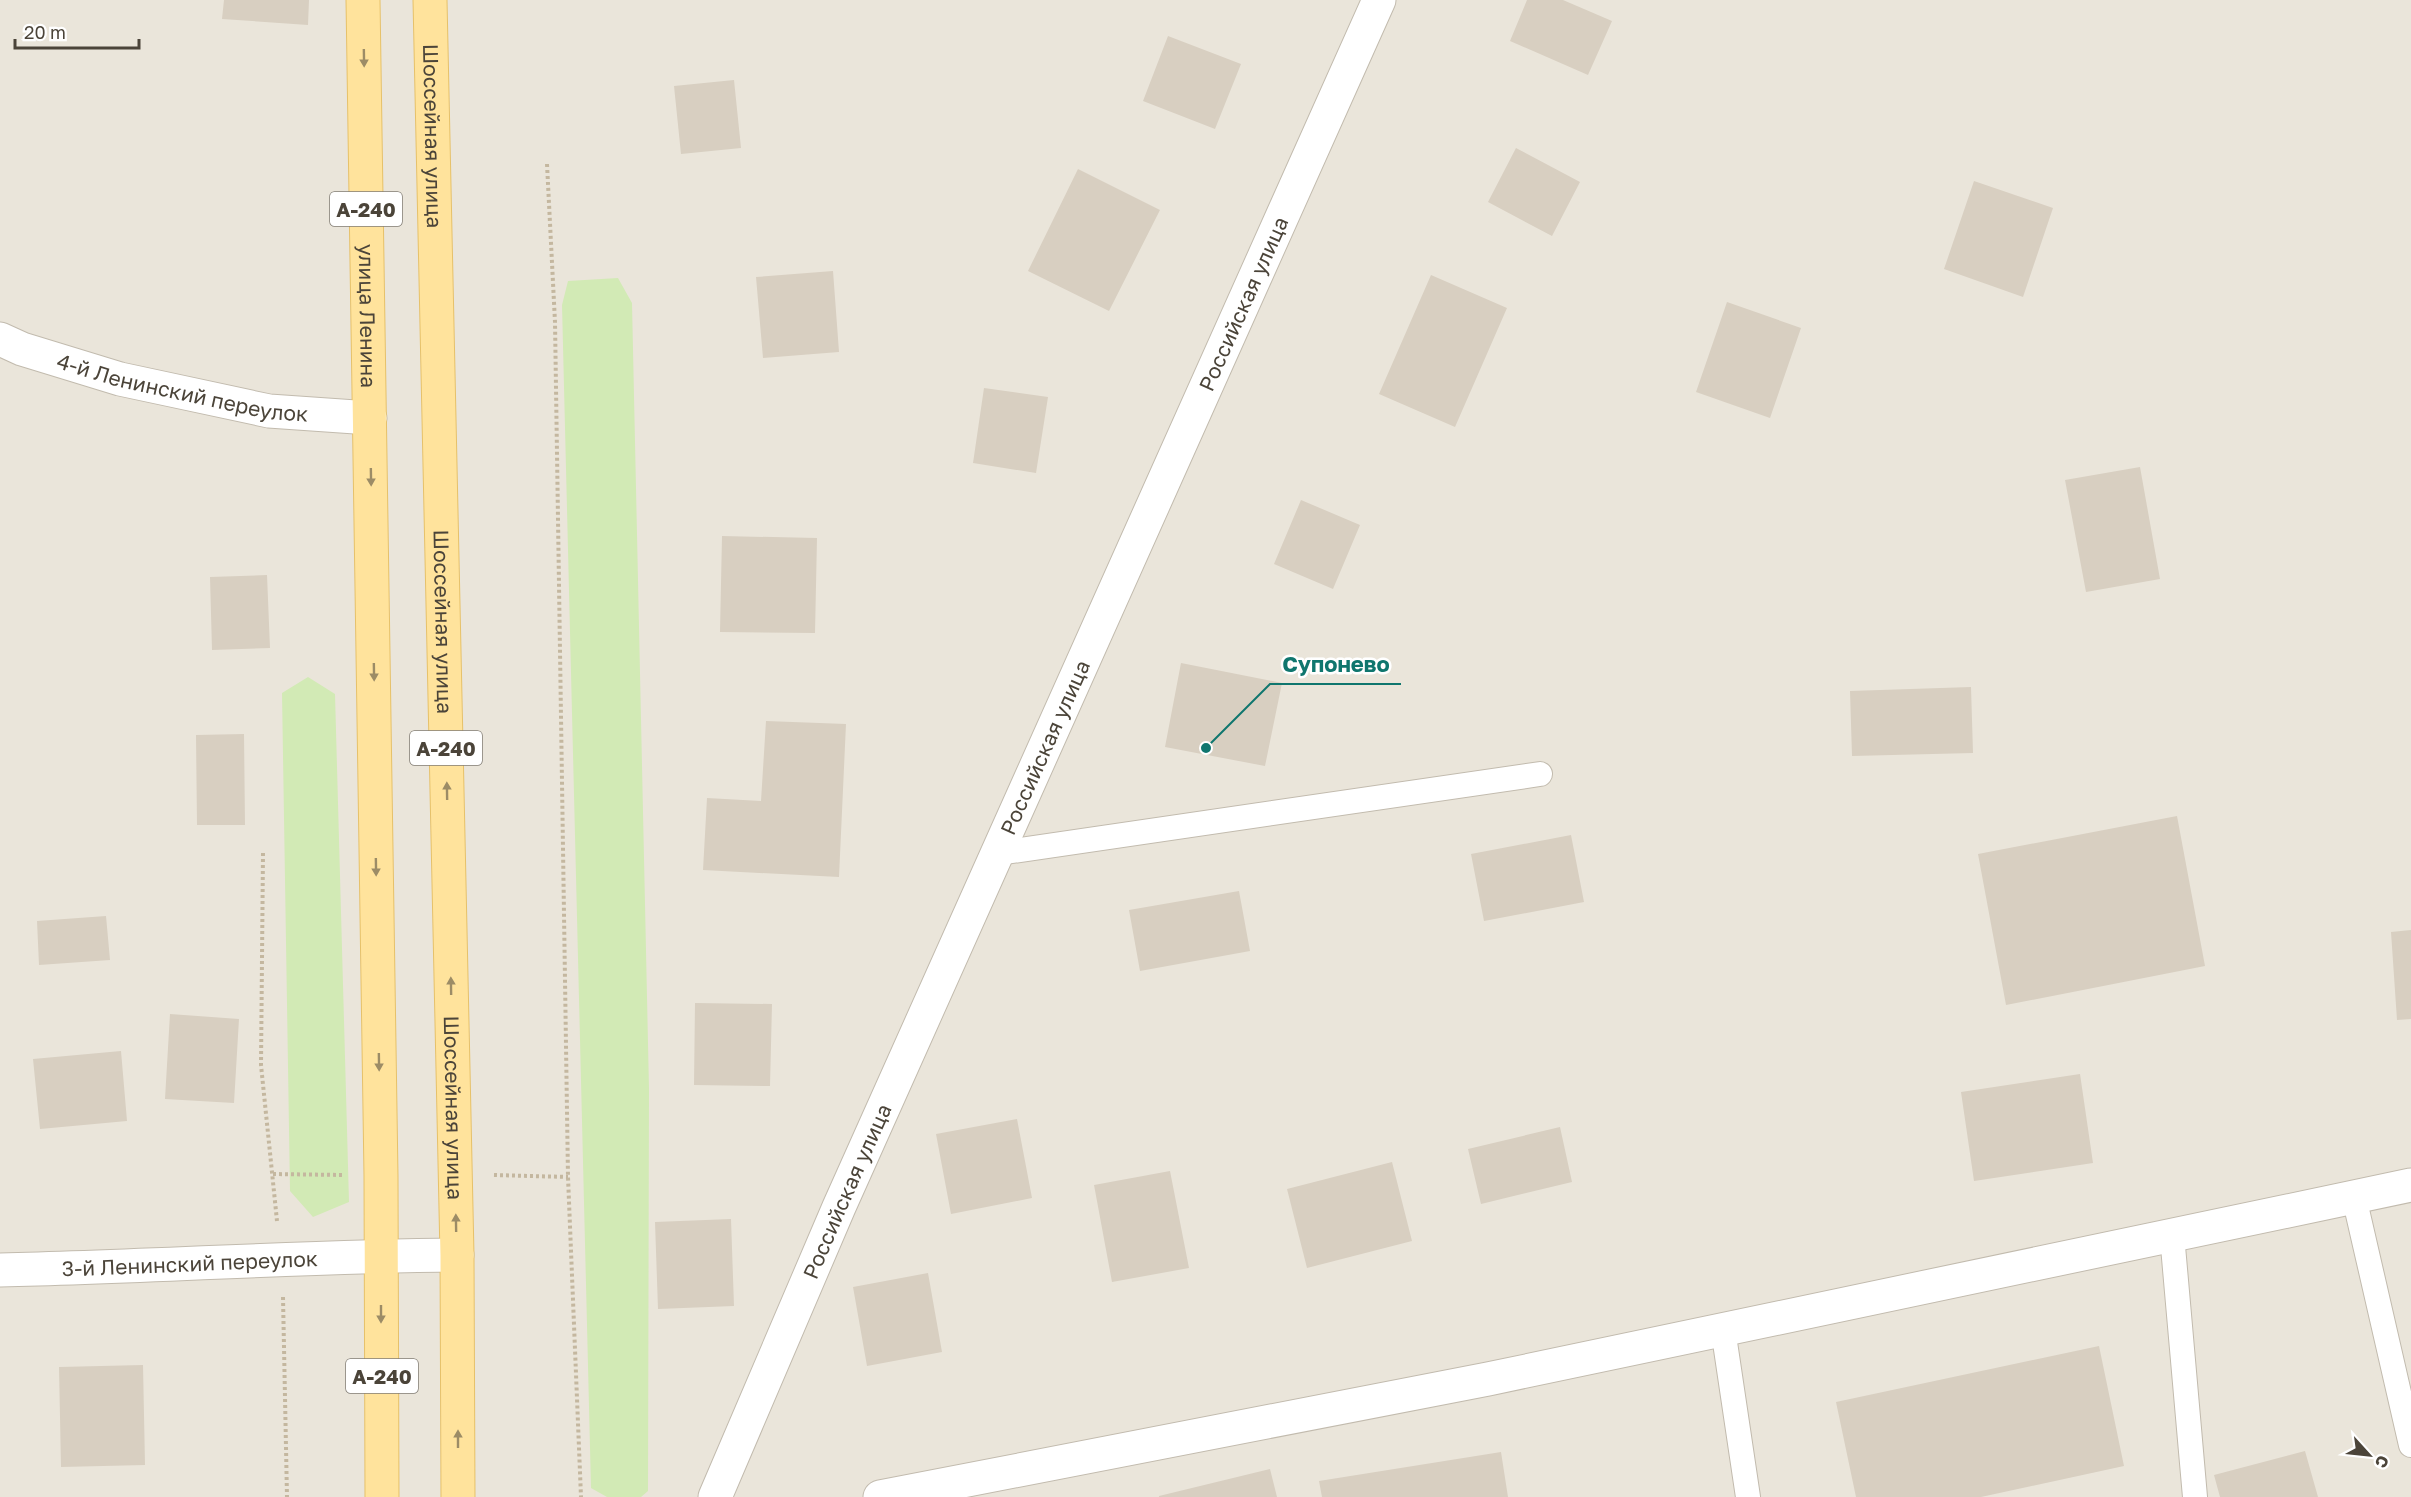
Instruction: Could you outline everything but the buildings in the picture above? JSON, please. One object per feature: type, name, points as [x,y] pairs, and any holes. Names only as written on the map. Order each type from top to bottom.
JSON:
[{"type":"main road","name":"улица Ленина","points":[[363,0],[370,418]]},
{"type":"main road","name":"Шоссейная улица","points":[[430,0],[457,1255],[458,1497]]},
{"type":"main road","name":"А-240","points":[[370,418],[382,1497]]},
{"type":"street","name":"Российская улица","points":[[715,1497],[839,1207],[1379,0]]},
{"type":"street","name":"4-й Ленинский переулок","points":[[0,339],[22,349],[120,379],[269,411],[370,418]]},
{"type":"street","points":[[880,1497],[954,1489],[2411,1185]]},
{"type":"street","name":"3-й Ленинский переулок","points":[[0,1270],[381,1255],[457,1255]]},
{"type":"lane","points":[[999,853],[1540,774]]},
{"type":"lane","points":[[2354,1197],[2411,1445]]},
{"type":"lane","points":[[2172,1235],[2194,1497]]},
{"type":"lane","points":[[1723,1329],[1748,1497]]},
{"type":"path","points":[[547,164],[555,322],[568,1177],[581,1497]]},
{"type":"path","points":[[263,853],[261,1065],[281,1260],[287,1497]]},
{"type":"shaded area","points":[[0,0],[2411,0],[2411,1497],[0,1497]]},
{"type":"green space","points":[[618,278],[632,303],[649,1089],[648,1491],[641,1497],[607,1497],[591,1488],[562,305],[568,281]]},
{"type":"green space","points":[[308,677],[335,694],[349,1202],[313,1217],[290,1191],[282,693]]},
{"type":"place","name":"Супонево","points":[[1206,748]]}]
